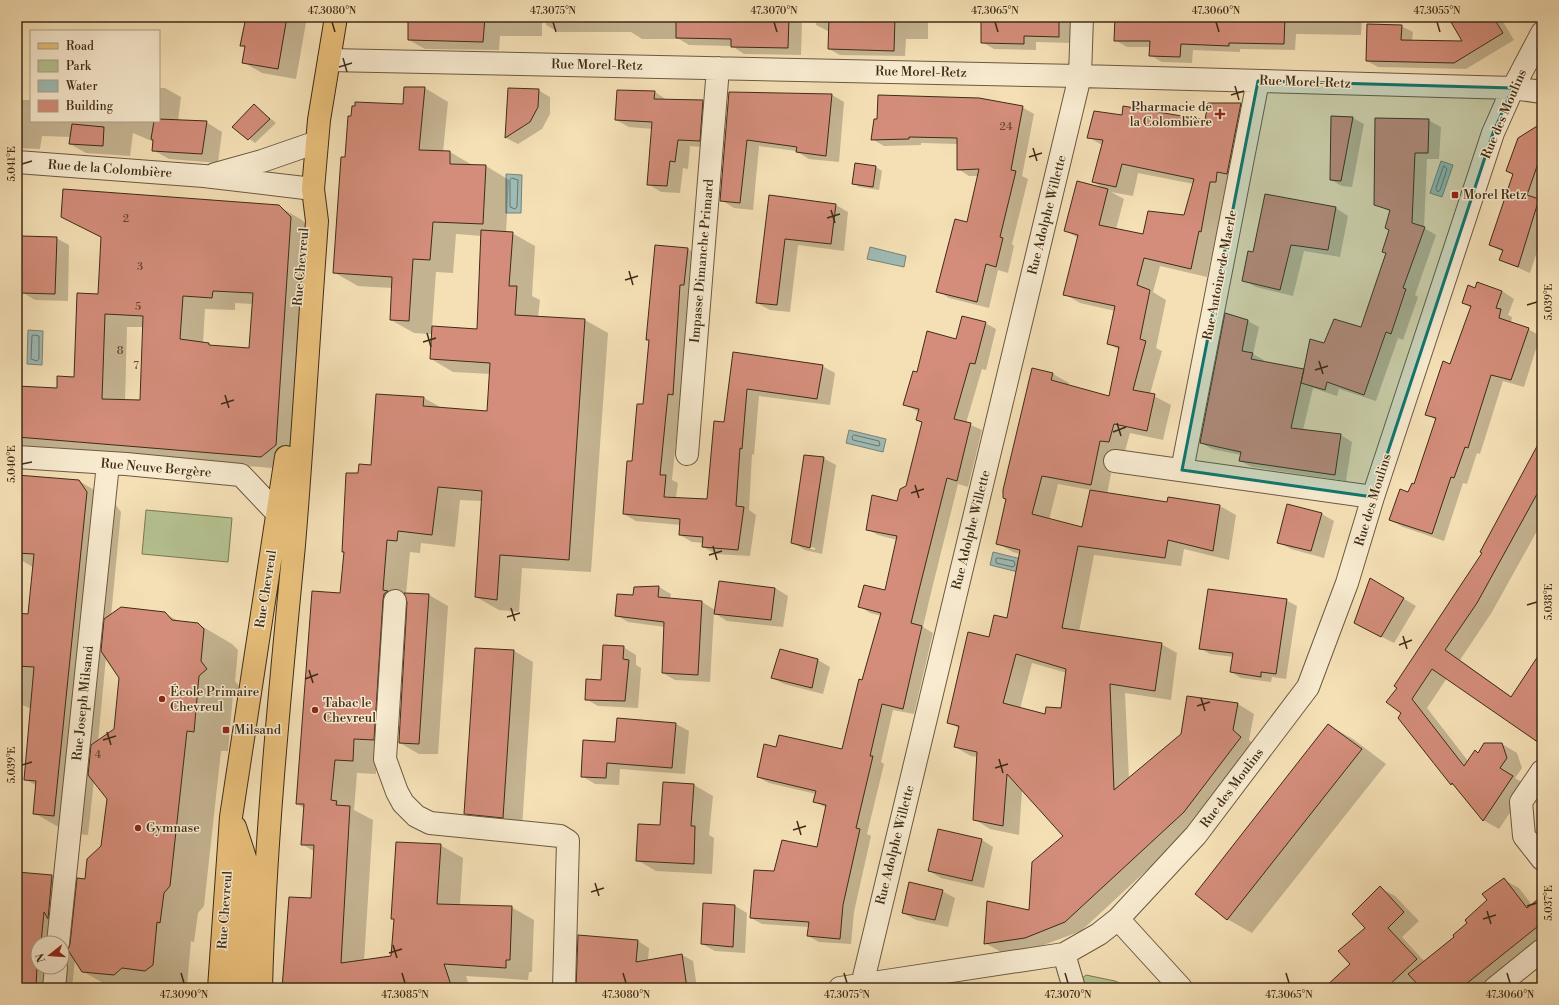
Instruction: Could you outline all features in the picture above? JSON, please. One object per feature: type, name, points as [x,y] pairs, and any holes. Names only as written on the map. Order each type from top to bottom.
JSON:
[{"type":"main road","name":"Rue Chevreul","points":[[261,988],[262,933],[281,664],[294,544],[316,229],[313,190],[317,142],[336,17]]},
{"type":"main road","name":"Rue Chevreul","points":[[224,987],[247,864],[231,817],[286,460],[304,225],[313,190]]},
{"type":"street","name":"Rue Adolphe Willette","points":[[862,985],[1080,76],[1082,17]]},
{"type":"street","name":"Rue des Moulins","points":[[1064,954],[1100,934],[1118,919],[1196,835],[1308,687],[1347,583],[1373,497],[1493,133],[1513,88],[1542,33]]},
{"type":"street","name":"Rue Morel-Retz","points":[[329,60],[1080,76],[1513,88],[1542,92]]},
{"type":"street","name":"Impasse Dimanche Primard","points":[[687,454],[718,68]]},
{"type":"street","name":"Rue Antoine de Maerle","points":[[1182,470],[1258,81]]},
{"type":"street","name":"Rue de la Colombière","points":[[204,176],[262,161],[317,142]]},
{"type":"street","name":"Rue de la Colombière","points":[[17,162],[204,176],[313,190]]},
{"type":"street","name":"Rue Neuve Bergère","points":[[17,457],[126,464],[241,475],[278,514]]},
{"type":"street","points":[[1115,461],[1373,497]]},
{"type":"street","name":"Rue Joseph Milsand","points":[[59,935],[108,464]]},
{"type":"street","points":[[395,601],[385,759],[396,792],[416,816],[430,823],[560,836],[568,841],[564,988]]},
{"type":"street","points":[[1542,771],[1521,802],[1524,836],[1542,859]]},
{"type":"street","points":[[1118,919],[1181,988]]},
{"type":"street","points":[[1495,988],[1542,950]]},
{"type":"street","points":[[840,988],[1064,954],[1074,988]]},
{"type":"street","points":[[54,988],[55,975]]},
{"type":"highlighted area","points":[[1258,81],[1513,88],[1493,133],[1373,497],[1182,470]]},
{"type":"green space","points":[[146,510],[232,518],[228,562],[142,554]]},
{"type":"green space","points":[[1086,975],[1115,981],[1130,988],[1082,988],[1079,981]]},
{"type":"water","points":[[1441,161],[1453,165],[1442,197],[1430,193]]},
{"type":"water","points":[[506,174],[522,175],[521,213],[506,213]]},
{"type":"water","points":[[870,247],[906,256],[904,267],[867,259]]},
{"type":"water","points":[[28,330],[43,331],[42,365],[27,364]]},
{"type":"water","points":[[849,430],[886,439],[883,452],[846,443]]},
{"type":"water","points":[[993,552],[1021,559],[1018,572],[990,565]]},
{"type":"building","points":[[246,17],[287,17],[278,69],[242,63],[245,46],[240,46]]},
{"type":"building","points":[[408,17],[485,17],[483,42],[408,40]]},
{"type":"building","points":[[676,17],[789,17],[788,48],[731,47],[731,39],[676,38]]},
{"type":"building","points":[[829,17],[895,17],[894,51],[828,49]]},
{"type":"building","points":[[981,17],[1059,17],[1059,37],[1024,36],[1024,44],[981,43]]},
{"type":"building","points":[[1115,17],[1285,17],[1284,44],[1229,43],[1229,46],[1181,44],[1180,57],[1149,56],[1150,41],[1114,41]]},
{"type":"building","points":[[1448,17],[1493,17],[1503,33],[1454,63],[1366,61],[1367,24],[1402,25],[1401,40],[1462,41]]},
{"type":"building","points":[[404,87],[425,87],[419,150],[450,151],[450,164],[486,165],[483,224],[433,222],[430,260],[413,259],[409,321],[390,320],[392,277],[333,273],[341,157],[345,157],[348,116],[351,116],[352,106],[355,106],[355,102],[403,104]]},
{"type":"building","points":[[508,88],[539,89],[538,107],[530,122],[505,138]]},
{"type":"building","points":[[617,90],[655,91],[654,99],[703,100],[700,141],[678,140],[675,162],[670,161],[667,186],[647,185],[652,122],[615,120]]},
{"type":"building","points":[[729,92],[832,94],[826,156],[796,152],[797,147],[747,140],[740,203],[720,201]]},
{"type":"building","points":[[878,95],[979,98],[1023,106],[1011,170],[1016,171],[1000,237],[1003,238],[996,267],[986,264],[977,302],[936,292],[955,219],[967,222],[979,169],[957,170],[957,138],[909,137],[909,139],[871,140],[874,119],[877,119]]},
{"type":"building","points":[[1208,103],[1241,103],[1227,174],[1217,172],[1216,182],[1210,182],[1201,232],[1199,231],[1191,269],[1144,258],[1137,285],[1150,290],[1140,339],[1146,341],[1133,390],[1155,394],[1147,431],[1114,424],[1109,442],[1100,441],[1091,485],[1042,476],[1032,514],[1082,527],[1090,490],[1167,502],[1168,497],[1220,505],[1213,551],[1168,540],[1165,558],[1078,546],[1062,628],[1162,643],[1155,691],[1110,684],[1114,790],[1181,734],[1187,696],[1238,703],[1233,730],[1241,737],[1184,812],[1065,922],[1025,938],[984,944],[987,901],[1029,910],[1032,862],[1063,836],[1007,774],[1003,826],[973,820],[977,752],[954,747],[959,726],[947,723],[968,632],[989,637],[994,615],[1007,618],[1020,550],[996,544],[1006,499],[1003,498],[1003,490],[1032,368],[1053,373],[1051,380],[1109,396],[1119,347],[1107,344],[1115,306],[1063,295],[1078,235],[1064,231],[1077,181],[1108,189],[1099,225],[1143,234],[1148,211],[1184,215],[1194,179],[1122,164],[1116,187],[1092,182],[1103,140],[1087,138],[1094,111],[1122,115],[1123,106],[1205,120]],"holes":[[[1016,654],[1066,669],[1061,708],[1046,707],[1045,714],[1003,703]]]},
{"type":"building","points":[[254,104],[270,119],[248,140],[232,127]]},
{"type":"building","points":[[1331,116],[1353,117],[1341,181],[1330,180]]},
{"type":"building","points":[[1375,118],[1429,119],[1428,153],[1415,153],[1412,223],[1425,227],[1403,288],[1406,289],[1391,334],[1386,332],[1364,395],[1327,382],[1325,390],[1301,383],[1310,339],[1324,343],[1334,319],[1361,327],[1386,253],[1382,252],[1389,230],[1385,228],[1390,210],[1374,205]]},
{"type":"building","points":[[160,119],[207,121],[202,154],[152,151],[153,140],[151,139],[154,122],[160,122]]},
{"type":"building","points":[[1542,123],[1542,152],[1527,195],[1539,199],[1518,267],[1499,260],[1503,250],[1489,245],[1513,174],[1506,171],[1518,138]]},
{"type":"building","points":[[72,124],[104,127],[103,146],[69,144]]},
{"type":"building","points":[[855,163],[876,166],[873,187],[852,184]]},
{"type":"building","points":[[63,189],[279,205],[291,217],[276,445],[261,457],[17,437],[17,386],[57,388],[57,376],[74,377],[77,293],[98,294],[101,237],[61,217]],"holes":[[[213,291],[253,293],[249,348],[209,345],[209,343],[180,339],[183,296],[212,298]],[[105,314],[143,316],[140,400],[102,399]]]},
{"type":"building","points":[[1265,194],[1336,207],[1328,250],[1291,245],[1280,290],[1242,281],[1248,251],[1253,252]]},
{"type":"building","points":[[769,195],[836,204],[831,244],[785,239],[777,305],[756,303]]},
{"type":"building","points":[[481,230],[513,232],[509,286],[517,286],[515,315],[585,319],[569,560],[500,555],[497,600],[475,597],[482,491],[438,487],[432,535],[398,531],[397,541],[387,540],[383,590],[388,591],[384,594],[383,600],[374,740],[354,739],[353,761],[335,760],[331,800],[337,801],[336,805],[350,806],[341,963],[391,956],[394,919],[391,919],[396,842],[441,844],[437,904],[512,906],[510,960],[506,960],[506,968],[444,964],[452,988],[282,988],[289,897],[311,898],[314,845],[301,845],[304,804],[296,804],[312,591],[340,593],[344,552],[342,552],[346,473],[358,473],[359,464],[371,465],[376,394],[424,397],[423,406],[487,411],[490,363],[430,359],[432,326],[477,329]]},
{"type":"building","points":[[21,236],[57,237],[55,294],[21,293]]},
{"type":"building","points":[[655,245],[688,248],[684,285],[680,285],[673,395],[668,394],[660,475],[666,475],[664,497],[707,499],[714,421],[724,422],[733,352],[823,365],[817,399],[747,389],[742,449],[740,448],[736,506],[744,507],[738,550],[702,547],[703,537],[679,535],[680,519],[623,514],[627,461],[632,461],[637,404],[643,404],[649,340],[646,340]]},
{"type":"building","points":[[1477,282],[1502,291],[1496,308],[1501,309],[1499,318],[1529,328],[1511,380],[1491,375],[1468,448],[1465,447],[1454,478],[1451,477],[1432,534],[1389,520],[1400,489],[1408,492],[1412,483],[1414,484],[1436,418],[1425,415],[1443,361],[1450,364],[1471,306],[1462,303],[1468,285],[1475,288]]},
{"type":"building","points":[[1225,313],[1248,320],[1242,351],[1253,353],[1251,359],[1304,369],[1291,428],[1341,434],[1335,475],[1239,461],[1241,452],[1200,443]]},
{"type":"building","points":[[962,316],[986,322],[975,364],[970,363],[954,419],[971,423],[957,481],[947,478],[911,623],[922,626],[903,709],[882,704],[870,756],[873,756],[856,828],[860,829],[843,905],[840,939],[807,936],[809,922],[750,918],[754,870],[774,871],[782,840],[817,847],[826,805],[813,802],[816,791],[757,777],[764,744],[776,747],[779,735],[842,749],[859,679],[862,680],[881,613],[858,607],[864,585],[885,590],[897,536],[866,530],[872,495],[897,501],[900,489],[906,486],[922,422],[916,420],[919,409],[903,405],[913,371],[917,372],[927,331],[956,339]]},
{"type":"building","points":[[1542,437],[1542,485],[1477,603],[1445,650],[1511,697],[1542,650],[1542,745],[1432,669],[1412,699],[1464,766],[1475,750],[1478,753],[1484,743],[1502,743],[1507,758],[1500,768],[1513,776],[1483,821],[1452,783],[1451,785],[1398,718],[1401,713],[1386,702],[1397,688],[1394,686],[1482,553],[1480,552]]},
{"type":"building","points":[[804,455],[824,457],[810,548],[791,543]]},
{"type":"building","points":[[17,475],[79,480],[87,492],[54,816],[33,814],[36,781],[24,780],[34,667],[17,666],[17,613],[28,614],[34,554],[17,553]]},
{"type":"building","points":[[1287,504],[1322,513],[1311,551],[1277,543]]},
{"type":"building","points":[[1370,578],[1404,598],[1381,637],[1354,623]]},
{"type":"building","points":[[719,581],[775,588],[771,620],[714,614]]},
{"type":"building","points":[[659,586],[658,597],[702,601],[698,675],[662,673],[664,622],[615,616],[617,594],[633,595],[634,587]]},
{"type":"building","points":[[1208,589],[1287,599],[1276,674],[1261,672],[1261,677],[1230,672],[1233,653],[1199,649]]},
{"type":"building","points":[[404,593],[429,594],[419,744],[399,743],[407,602]]},
{"type":"building","points":[[121,607],[165,612],[172,620],[198,623],[204,629],[201,661],[207,669],[199,676],[194,732],[187,731],[170,886],[164,893],[160,923],[157,922],[153,965],[145,971],[122,968],[114,975],[82,972],[70,953],[77,878],[85,879],[87,859],[101,846],[107,799],[88,775],[91,745],[114,729],[119,678],[101,651],[104,619]]},
{"type":"building","points":[[603,645],[624,646],[623,659],[629,660],[625,701],[585,700],[586,679],[601,680]]},
{"type":"building","points":[[475,648],[514,650],[503,818],[464,814]]},
{"type":"building","points":[[780,649],[818,659],[812,688],[771,678]]},
{"type":"building","points":[[617,718],[676,723],[672,768],[607,763],[606,778],[581,777],[583,740],[615,742]]},
{"type":"building","points":[[1328,724],[1362,749],[1227,920],[1195,894]]},
{"type":"building","points":[[663,782],[694,784],[691,826],[695,826],[694,864],[636,861],[638,824],[660,825]]},
{"type":"building","points":[[938,829],[982,839],[972,881],[928,871]]},
{"type":"building","points":[[17,872],[52,875],[48,919],[44,912],[42,935],[30,935],[30,975],[37,975],[36,988],[17,988]]},
{"type":"building","points":[[1504,878],[1527,908],[1542,896],[1542,923],[1461,988],[1421,988],[1408,974],[1454,937],[1453,935],[1467,923],[1465,920],[1487,900],[1482,894]]},
{"type":"building","points":[[909,882],[943,890],[935,920],[902,913]]},
{"type":"building","points":[[1380,886],[1404,912],[1388,928],[1417,959],[1386,988],[1324,988],[1350,964],[1338,951],[1365,928],[1352,914]]},
{"type":"building","points":[[703,903],[735,905],[733,947],[701,944]]},
{"type":"building","points":[[578,935],[638,940],[636,962],[682,954],[687,988],[576,988]]},
{"type":"place","name":"Pharmacie de la Colombière","points":[[1220,114]]},
{"type":"place","name":"Morel Retz","points":[[1455,195]]},
{"type":"place","name":"École Primaire Chevreul","points":[[162,699]]},
{"type":"place","name":"Tabac le Chevreul","points":[[315,710]]},
{"type":"place","name":"Milsand","points":[[226,730]]},
{"type":"place","name":"Gymnase","points":[[138,828]]}]
